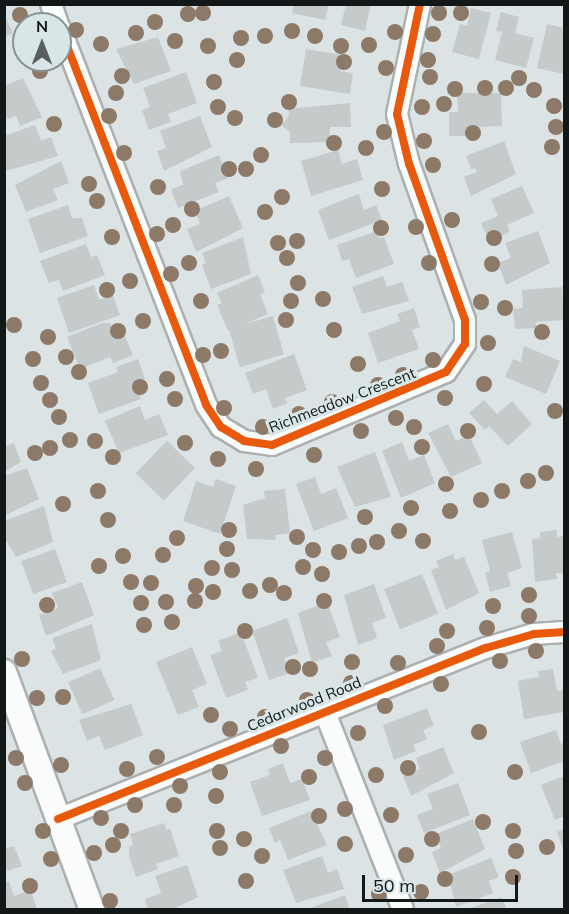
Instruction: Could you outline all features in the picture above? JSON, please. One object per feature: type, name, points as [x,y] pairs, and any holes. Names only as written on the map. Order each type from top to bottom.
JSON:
[{"type":"street","name":"Richmeadow Crescent","points":[[72,59],[206,405],[221,427],[236,436],[272,444],[446,372],[465,344],[465,320],[409,164],[397,114],[420,4]]},
{"type":"street","name":"Cedarwood Road","points":[[58,819],[324,710],[486,648],[534,634],[564,632]]},
{"type":"street","points":[[4,672],[92,909]]},
{"type":"street","points":[[324,710],[403,909]]},
{"type":"building","points":[[294,4],[329,4],[325,20],[292,13]]},
{"type":"building","points":[[346,4],[371,4],[365,31],[341,25]]},
{"type":"building","points":[[471,8],[491,13],[479,59],[452,52],[460,24],[467,26]]},
{"type":"building","points":[[501,12],[519,17],[515,33],[534,38],[526,68],[495,60],[502,32],[496,31]]},
{"type":"building","points":[[4,14],[12,33],[4,37]]},
{"type":"building","points":[[547,24],[564,28],[564,74],[537,68]]},
{"type":"building","points":[[158,37],[171,71],[134,84],[116,49]]},
{"type":"building","points":[[306,49],[343,55],[340,71],[353,73],[350,94],[300,86]]},
{"type":"building","points":[[186,72],[197,103],[168,114],[171,122],[149,130],[142,110],[150,107],[143,88]]},
{"type":"building","points":[[23,78],[42,117],[20,126],[16,116],[4,120],[4,86]]},
{"type":"building","points":[[457,93],[501,93],[502,126],[473,127],[473,136],[449,136],[449,112],[458,112]]},
{"type":"building","points":[[350,103],[351,127],[330,127],[330,142],[290,143],[290,132],[281,125],[289,116],[288,109]]},
{"type":"building","points":[[200,116],[212,147],[164,171],[157,151],[166,148],[160,131]]},
{"type":"building","points":[[35,125],[41,141],[51,137],[58,156],[6,171],[4,136]]},
{"type":"building","points":[[504,141],[516,174],[471,196],[464,177],[477,172],[475,168],[471,169],[466,156]]},
{"type":"building","points":[[338,150],[342,164],[357,159],[363,180],[311,196],[301,161]]},
{"type":"building","points":[[219,155],[228,178],[215,183],[219,192],[178,208],[171,189],[183,185],[180,171]]},
{"type":"building","points":[[61,161],[69,183],[53,189],[58,200],[26,212],[15,185]]},
{"type":"building","points":[[522,186],[534,213],[507,225],[510,232],[489,241],[481,223],[498,216],[491,199]]},
{"type":"building","points":[[359,194],[364,210],[376,205],[382,220],[329,240],[318,210]]},
{"type":"building","points":[[229,196],[243,228],[196,252],[187,229],[200,224],[195,211]]},
{"type":"building","points":[[68,205],[72,218],[82,218],[88,236],[40,253],[28,219]]},
{"type":"building","points":[[377,231],[379,238],[384,237],[394,264],[356,278],[349,259],[342,261],[337,245]]},
{"type":"building","points":[[538,231],[550,263],[506,285],[498,263],[511,258],[505,243]]},
{"type":"building","points":[[243,237],[251,274],[211,289],[202,265],[206,263],[202,253]]},
{"type":"building","points":[[86,244],[91,257],[97,255],[105,275],[63,291],[59,280],[49,283],[40,261]]},
{"type":"building","points":[[258,275],[265,292],[260,294],[268,314],[228,331],[217,305],[222,303],[217,293]]},
{"type":"building","points":[[383,276],[387,287],[402,282],[409,301],[362,314],[352,287]]},
{"type":"building","points":[[94,285],[99,300],[113,295],[120,315],[69,333],[57,298]]},
{"type":"building","points":[[562,287],[564,320],[536,322],[536,328],[515,329],[513,309],[523,308],[522,290]]},
{"type":"building","points":[[414,308],[420,327],[412,330],[419,349],[378,363],[368,333],[400,321],[397,314]]},
{"type":"building","points":[[273,316],[284,354],[240,367],[229,329]]},
{"type":"building","points":[[102,323],[110,323],[116,337],[124,334],[133,355],[113,363],[110,357],[80,369],[67,337]]},
{"type":"building","points":[[524,346],[560,361],[546,394],[505,377],[513,359],[521,362]]},
{"type":"building","points":[[294,354],[307,390],[285,398],[287,403],[273,409],[266,389],[253,394],[245,373]]},
{"type":"building","points":[[138,359],[145,379],[135,382],[141,399],[99,414],[88,383],[118,372],[116,367]]},
{"type":"building","points":[[484,400],[497,414],[512,401],[532,424],[508,446],[489,426],[485,430],[469,413]]},
{"type":"building","points":[[140,406],[145,420],[159,414],[168,435],[119,453],[105,421]]},
{"type":"building","points":[[448,424],[456,441],[469,435],[482,463],[451,477],[428,433]]},
{"type":"building","points":[[4,441],[6,446],[14,443],[21,462],[4,472]]},
{"type":"building","points":[[167,441],[195,468],[164,500],[136,473]]},
{"type":"building","points":[[402,442],[409,461],[424,455],[435,483],[401,498],[382,451]]},
{"type":"building","points":[[375,452],[391,497],[355,507],[337,467]]},
{"type":"building","points":[[27,468],[39,499],[4,516],[4,476]]},
{"type":"building","points":[[315,477],[321,494],[336,488],[348,518],[314,531],[296,484]]},
{"type":"building","points":[[216,479],[236,486],[220,534],[183,521],[196,481],[213,487]]},
{"type":"building","points":[[285,489],[290,533],[275,535],[276,540],[247,539],[243,505],[265,498],[264,491]]},
{"type":"building","points":[[44,506],[53,542],[16,557],[4,537],[4,521]]},
{"type":"building","points":[[557,530],[557,537],[564,536],[564,573],[556,573],[557,579],[535,582],[532,539],[540,538],[540,532]]},
{"type":"building","points":[[512,532],[522,568],[507,573],[511,586],[490,592],[485,573],[490,571],[482,540]]},
{"type":"building","points":[[55,549],[67,582],[33,594],[21,561]]},
{"type":"building","points":[[453,554],[455,560],[464,557],[479,593],[446,610],[431,570],[439,567],[436,561]]},
{"type":"building","points":[[422,574],[438,614],[400,629],[384,589]]},
{"type":"building","points":[[82,582],[94,615],[46,636],[39,615],[58,608],[52,593]]},
{"type":"building","points":[[374,584],[386,618],[372,623],[377,638],[358,645],[344,595]]},
{"type":"building","points":[[327,602],[340,637],[326,642],[332,656],[312,663],[298,613]]},
{"type":"building","points":[[287,618],[299,653],[284,658],[290,673],[269,680],[252,631]]},
{"type":"building","points":[[92,624],[101,660],[63,674],[51,651],[56,649],[52,638]]},
{"type":"building","points":[[241,632],[258,678],[245,682],[248,690],[226,698],[210,655],[222,651],[218,641]]},
{"type":"building","points":[[192,647],[207,684],[192,690],[199,707],[178,715],[156,662]]},
{"type":"building","points":[[100,668],[114,700],[82,714],[68,682]]},
{"type":"building","points":[[553,669],[557,691],[564,690],[564,712],[524,719],[518,681],[539,677],[538,671]]},
{"type":"building","points":[[131,704],[143,735],[105,750],[99,736],[87,741],[79,720]]},
{"type":"building","points":[[427,708],[434,726],[423,730],[427,739],[413,745],[416,751],[394,760],[383,725]]},
{"type":"building","points":[[556,730],[561,744],[564,743],[564,767],[562,762],[531,773],[520,742]]},
{"type":"building","points":[[443,747],[454,773],[411,796],[403,776],[420,769],[416,758]]},
{"type":"building","points":[[283,763],[290,783],[302,779],[310,800],[262,816],[250,782],[270,775],[268,769]]},
{"type":"building","points":[[564,776],[564,816],[555,820],[541,785]]},
{"type":"building","points":[[458,783],[470,815],[424,833],[417,815],[433,809],[427,794]]},
{"type":"building","points":[[311,811],[327,845],[288,860],[280,840],[275,843],[269,828]]},
{"type":"building","points":[[473,819],[485,849],[440,873],[432,852],[441,848],[436,834]]},
{"type":"building","points":[[164,823],[166,830],[170,828],[179,856],[156,864],[158,869],[136,877],[129,856],[129,847],[133,845],[130,834]]},
{"type":"building","points":[[564,829],[564,851],[557,832]]},
{"type":"building","points":[[14,846],[22,866],[4,872],[4,849]]},
{"type":"building","points":[[322,856],[328,873],[337,869],[344,889],[296,903],[283,870]]},
{"type":"building","points":[[491,858],[499,877],[489,881],[493,893],[456,907],[448,875]]},
{"type":"building","points":[[187,865],[198,897],[171,910],[148,910],[145,899],[161,893],[155,876]]},
{"type":"building","points":[[9,881],[14,896],[31,890],[37,910],[4,910],[4,883]]},
{"type":"building","points":[[345,895],[350,910],[308,910],[308,909]]},
{"type":"building","points":[[502,897],[507,910],[468,910],[468,909]]},
{"type":"cycle path","points":[[72,59],[206,405],[221,427],[244,441],[272,445],[446,372],[465,344],[465,320],[409,164],[397,114],[420,4]]},
{"type":"cycle path","points":[[58,819],[486,648],[534,634],[564,632]]}]
